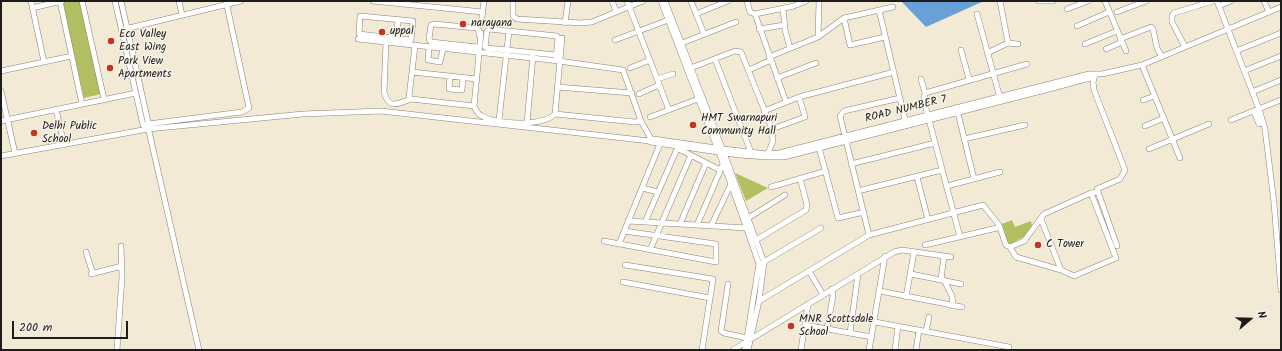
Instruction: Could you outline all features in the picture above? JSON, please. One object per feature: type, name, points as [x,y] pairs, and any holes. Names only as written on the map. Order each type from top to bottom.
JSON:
[{"type":"street","points":[[31,1],[44,62]]},
{"type":"street","points":[[32,8],[61,1],[82,104]]},
{"type":"street","points":[[82,1],[104,99]]},
{"type":"street","points":[[115,1],[125,30],[200,350]]},
{"type":"street","points":[[121,1],[136,93],[143,125],[148,126],[274,116],[381,112],[711,146],[721,151]]},
{"type":"street","points":[[179,1],[182,15]]},
{"type":"street","points":[[125,30],[226,3],[241,1]]},
{"type":"street","points":[[373,1],[483,12]]},
{"type":"street","points":[[481,24],[484,1]]},
{"type":"street","points":[[513,1],[512,12],[513,16],[517,19],[565,23],[592,22],[628,4],[643,1]]},
{"type":"street","points":[[565,23],[568,1]]},
{"type":"street","points":[[612,1],[616,11]]},
{"type":"street","points":[[661,1],[682,43],[698,99],[721,151],[723,164],[731,184],[756,240],[761,263],[759,301],[745,350]]},
{"type":"street","points":[[665,1],[670,19],[721,151],[746,220],[747,228],[761,263],[748,340],[748,350]]},
{"type":"street","points":[[692,1],[704,34]]},
{"type":"street","points":[[696,14],[728,1]]},
{"type":"street","points":[[747,1],[750,12],[755,14],[806,1]]},
{"type":"street","points":[[818,1],[818,37]]},
{"type":"street","points":[[1000,1],[1008,43]]},
{"type":"street","points":[[1039,1],[1053,1]]},
{"type":"street","points":[[1067,9],[1088,1]]},
{"type":"street","points":[[1105,1],[1126,51]]},
{"type":"street","points":[[1117,12],[1146,1]]},
{"type":"street","points":[[1185,47],[1172,22],[1172,16],[1174,13],[1213,1]]},
{"type":"street","points":[[1231,1],[1218,4],[1252,92],[1259,124]]},
{"type":"street","points":[[1264,1],[1269,12]]},
{"type":"street","points":[[1,156],[64,145],[148,126],[242,112],[248,108],[226,3]]},
{"type":"street","points":[[628,4],[669,110]]},
{"type":"street","points":[[749,70],[790,48],[818,37],[844,18],[893,7]]},
{"type":"street","name":"ROAD NUMBER 7","points":[[721,151],[784,157],[818,145],[929,118],[1089,74],[1094,75],[1142,65],[1281,7]]},
{"type":"street","points":[[783,8],[784,25],[790,48]]},
{"type":"street","points":[[879,10],[906,123]]},
{"type":"street","points":[[1077,26],[1110,12]]},
{"type":"street","points":[[755,14],[786,102]]},
{"type":"street","points":[[977,14],[1000,99]]},
{"type":"street","points":[[411,99],[409,97],[412,72],[412,44],[412,21],[362,16],[360,18],[359,34],[412,44],[443,49],[456,47]]},
{"type":"street","points":[[844,18],[850,44],[885,37]]},
{"type":"street","points":[[615,40],[670,19]]},
{"type":"street","points":[[396,41],[398,20]]},
{"type":"street","points":[[682,43],[736,22]]},
{"type":"street","points":[[641,121],[635,122],[554,114],[542,121],[527,123],[483,117],[478,113],[474,106],[477,79],[478,51],[478,28],[432,24],[429,41],[478,51],[533,55],[623,70],[641,121],[652,144],[660,144],[676,148],[721,151]]},
{"type":"street","points":[[760,29],[784,25]]},
{"type":"street","points":[[1106,49],[1151,27],[1153,29],[1157,48],[1162,57]]},
{"type":"street","points":[[507,52],[485,47],[487,31],[489,29],[558,37],[557,87],[554,114]]},
{"type":"street","points":[[499,120],[509,31]]},
{"type":"street","points":[[1085,44],[1117,31]]},
{"type":"street","points":[[478,51],[481,33]]},
{"type":"street","points":[[1236,51],[1281,33]]},
{"type":"street","points":[[557,59],[562,38]]},
{"type":"street","points":[[358,39],[386,42],[396,41]]},
{"type":"street","points":[[386,42],[384,92],[390,104],[395,105],[411,99],[474,106]]},
{"type":"street","points":[[988,53],[1008,43],[1018,44]]},
{"type":"street","points":[[429,47],[428,60],[440,62],[443,49]]},
{"type":"street","points":[[961,50],[969,79]]},
{"type":"street","points":[[689,69],[738,51],[741,52],[772,129],[773,140],[767,156]]},
{"type":"street","points":[[527,123],[533,55]]},
{"type":"street","points":[[1,71],[72,56]]},
{"type":"street","points":[[1244,71],[1281,56]]},
{"type":"street","points":[[715,59],[752,154]]},
{"type":"street","points":[[630,68],[650,60]]},
{"type":"street","points":[[777,78],[816,62]]},
{"type":"street","points":[[925,93],[993,72],[1027,64]]},
{"type":"street","points":[[1142,65],[1180,158]]},
{"type":"street","points":[[412,72],[477,79]]},
{"type":"street","points":[[764,111],[799,97],[894,72]]},
{"type":"street","points":[[657,79],[673,74]]},
{"type":"street","points":[[1094,75],[1094,90],[1125,170],[1120,179],[1097,190],[1117,246]]},
{"type":"street","points":[[450,76],[449,89],[460,91],[462,90],[463,78]]},
{"type":"street","points":[[921,79],[925,93],[924,101],[960,237]]},
{"type":"street","points":[[1252,92],[1281,80]]},
{"type":"street","points":[[639,94],[659,85]]},
{"type":"street","points":[[557,87],[632,93]]},
{"type":"street","points":[[1,91],[15,153]]},
{"type":"street","points":[[1,121],[136,93]]},
{"type":"street","points":[[1142,100],[1155,96]]},
{"type":"street","points":[[772,129],[805,117],[799,97]]},
{"type":"street","points":[[869,235],[840,116],[842,112],[900,98]]},
{"type":"street","points":[[650,117],[698,99]]},
{"type":"street","points":[[1231,120],[1281,100]]},
{"type":"street","points":[[56,109],[64,145]]},
{"type":"street","points":[[958,110],[974,179]]},
{"type":"street","points":[[1256,110],[1266,141],[1274,204],[1281,290]]},
{"type":"street","points":[[1145,126],[1164,118]]},
{"type":"street","points":[[1149,149],[1209,124]]},
{"type":"street","points":[[964,139],[1025,125]]},
{"type":"street","points":[[851,164],[935,143]]},
{"type":"street","points":[[619,244],[660,144]]},
{"type":"street","points":[[818,145],[838,218],[864,212]]},
{"type":"street","points":[[676,148],[720,170]]},
{"type":"street","points":[[645,222],[676,148]]},
{"type":"street","points":[[650,250],[691,155]]},
{"type":"street","points":[[680,224],[706,162]]},
{"type":"street","points":[[697,225],[723,164]]},
{"type":"street","points":[[858,191],[942,170]]},
{"type":"street","points":[[771,187],[826,171]]},
{"type":"street","points":[[947,186],[1000,172]]},
{"type":"street","points":[[917,177],[928,220]]},
{"type":"street","points":[[756,240],[806,210],[807,205],[800,178]]},
{"type":"street","points":[[711,226],[731,184]]},
{"type":"street","points":[[642,188],[658,192]]},
{"type":"street","points":[[1010,247],[1024,241],[1044,214],[1091,193],[1098,192]]},
{"type":"street","points":[[759,301],[869,235],[954,214],[983,205],[999,225],[1006,245],[1010,247],[1016,257],[1061,270],[1074,276],[1116,258],[1091,193]]},
{"type":"street","points":[[746,220],[785,195]]},
{"type":"street","points":[[1041,219],[1061,270]]},
{"type":"street","points":[[628,221],[747,228]]},
{"type":"street","points":[[761,263],[821,228]]},
{"type":"street","points":[[925,245],[997,228]]},
{"type":"street","points":[[604,241],[716,262],[716,244],[624,231]]},
{"type":"street","points":[[117,350],[122,266],[121,246]]},
{"type":"street","points":[[733,350],[885,256],[902,250],[951,257]]},
{"type":"street","points":[[86,252],[92,274],[122,266]]},
{"type":"street","points":[[906,296],[914,252]]},
{"type":"street","points":[[870,350],[885,256]]},
{"type":"street","points":[[944,256],[942,279],[952,296],[953,306]]},
{"type":"street","points":[[625,264],[713,279],[702,350]]},
{"type":"street","points":[[809,271],[823,295]]},
{"type":"street","points":[[850,333],[858,274]]},
{"type":"street","points":[[911,274],[961,284]]},
{"type":"street","points":[[623,282],[710,298]]},
{"type":"street","points":[[728,284],[721,331],[748,340]]},
{"type":"street","points":[[827,329],[833,296],[832,289]]},
{"type":"street","points":[[880,291],[962,307]]},
{"type":"street","points":[[801,350],[808,304]]},
{"type":"street","points":[[926,331],[928,317]]},
{"type":"street","points":[[875,322],[1009,347]]},
{"type":"street","points":[[805,325],[872,337]]},
{"type":"street","points":[[895,350],[898,326]]},
{"type":"street","points":[[916,350],[919,330]]},
{"type":"green space","points":[[80,1],[101,94],[84,98],[62,2]]},
{"type":"green space","points":[[735,173],[768,188],[746,201]]},
{"type":"green space","points":[[1012,220],[1015,227],[1031,221],[1032,226],[1027,235],[1010,244],[1008,243],[1002,224]]},
{"type":"water","points":[[901,1],[984,1],[926,27]]},
{"type":"place","name":"narayana","points":[[463,24]]},
{"type":"place","name":"uppal","points":[[382,32]]},
{"type":"place","name":"Eco Valley East Wing","points":[[111,41]]},
{"type":"place","name":"Park View Apartments","points":[[110,68]]},
{"type":"place","name":"HMT Swarnapuri Community Hall","points":[[693,125]]},
{"type":"place","name":"Delhi Public School","points":[[34,133]]},
{"type":"place","name":"C Tower","points":[[1038,245]]},
{"type":"place","name":"MNR Scottsdale School","points":[[791,326]]}]
